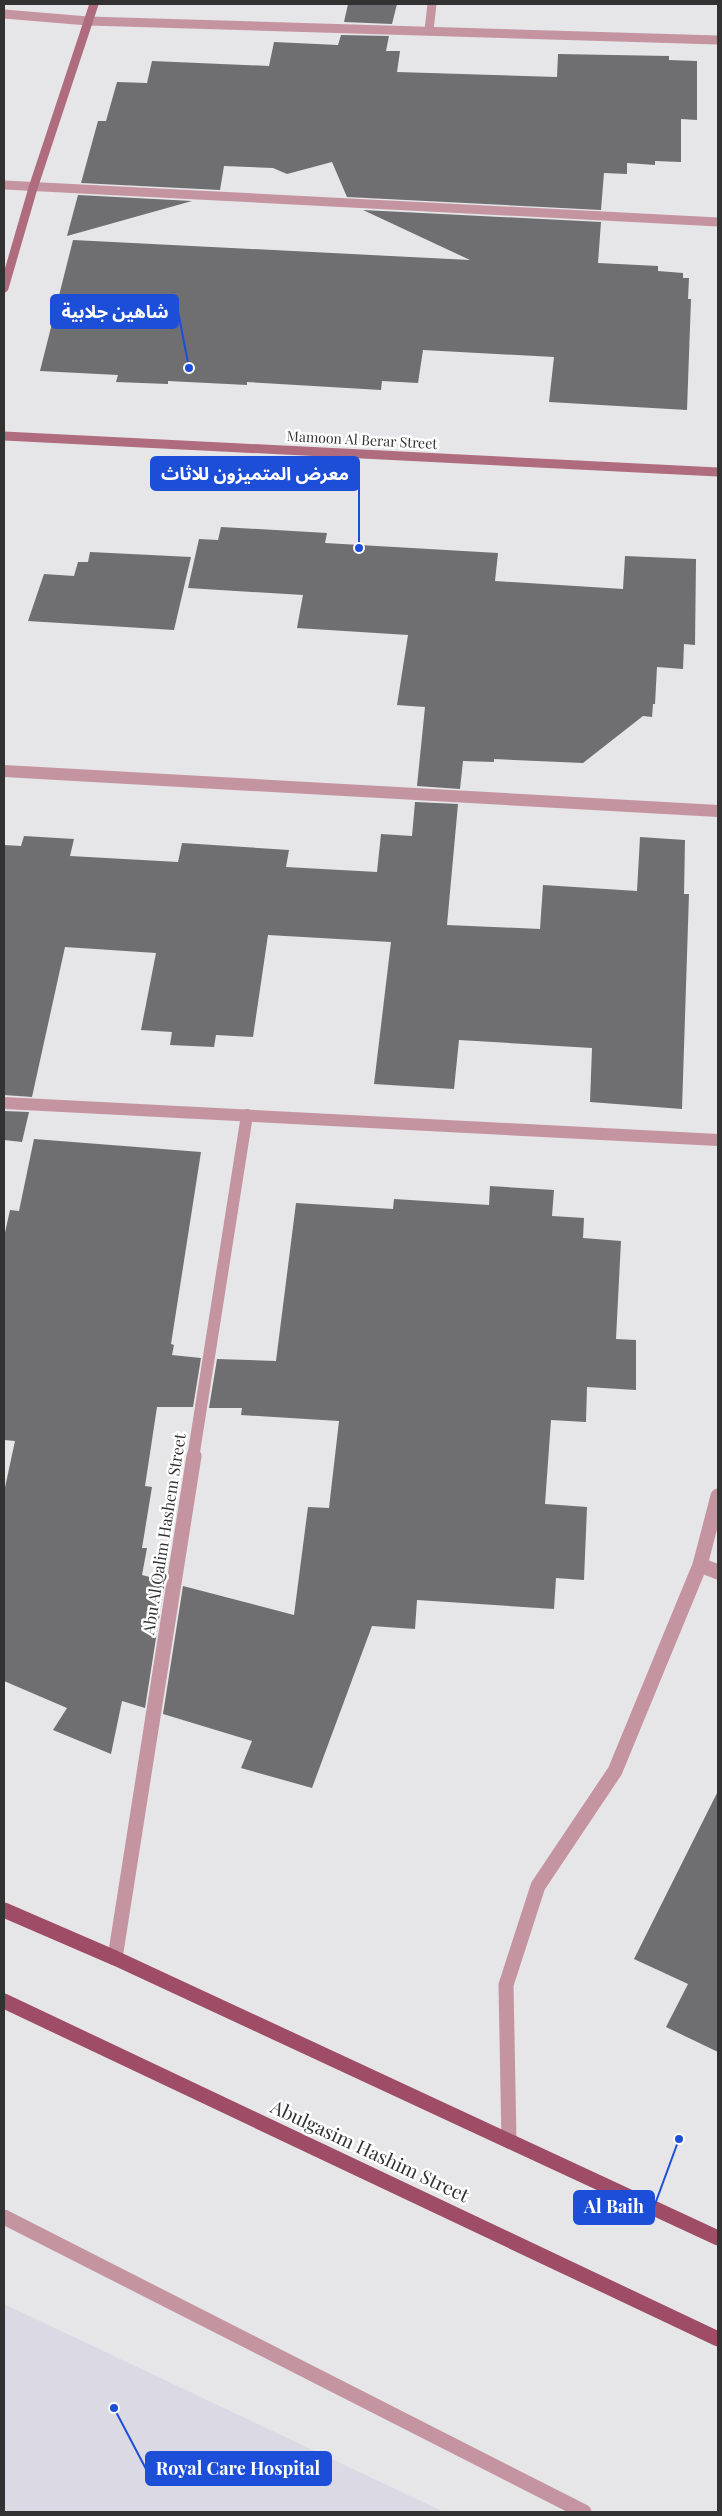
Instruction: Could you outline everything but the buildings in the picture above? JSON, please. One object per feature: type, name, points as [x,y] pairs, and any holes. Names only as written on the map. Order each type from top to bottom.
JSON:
[{"type":"main road","points":[[4,1910],[115,1958],[718,2238]]},
{"type":"main road","name":"Abulgasim Hashim Street","points":[[4,2001],[718,2339]]},
{"type":"street","points":[[4,288],[33,188],[94,4]]},
{"type":"street","points":[[429,30],[432,4]]},
{"type":"street","points":[[4,14],[88,22],[429,30],[718,40]]},
{"type":"street","points":[[4,185],[718,222]]},
{"type":"street","name":"Mamoon Al Berar Street","points":[[4,436],[718,472]]},
{"type":"street","points":[[4,771],[718,811]]},
{"type":"street","points":[[4,1104],[718,1140]]},
{"type":"street","name":"Abu Al Qalim Hashem Street","points":[[115,1958],[247,1115]]},
{"type":"street","points":[[509,2141],[506,1985],[538,1886],[615,1771],[700,1566],[718,1496]]},
{"type":"street","points":[[700,1566],[718,1572]]},
{"type":"street","points":[[4,2217],[584,2512]]},
{"type":"shaded area","points":[[4,2304],[444,2512],[4,2512]]},
{"type":"place","name":"شاهين جلابية","points":[[189,368]]},
{"type":"place","name":"معرض المتميزون للاثاث","points":[[359,548]]},
{"type":"place","name":"Al Baih","points":[[679,2139]]},
{"type":"place","name":"Royal Care Hospital","points":[[114,2408]]}]
